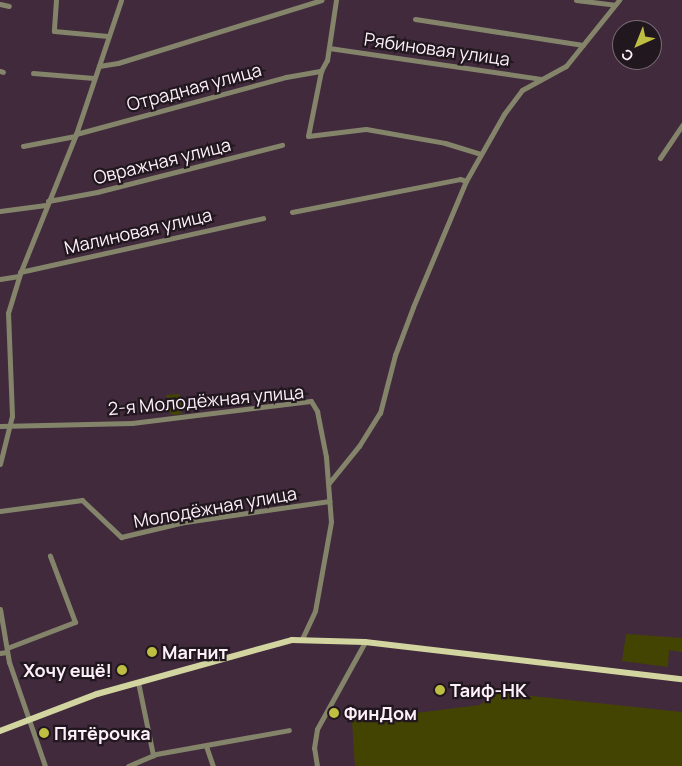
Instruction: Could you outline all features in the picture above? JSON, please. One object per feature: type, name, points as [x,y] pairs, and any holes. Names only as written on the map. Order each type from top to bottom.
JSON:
[{"type":"main road","points":[[0,731],[28,719],[138,682],[259,647],[302,639],[365,642],[682,679]]},
{"type":"street","points":[[56,0],[54,32],[108,36]]},
{"type":"street","points":[[0,464],[10,426],[12,405],[7,344],[8,313],[19,274],[75,135],[121,0]]},
{"type":"street","points":[[98,66],[321,0]]},
{"type":"street","points":[[336,0],[327,60],[321,71],[308,136],[366,129],[445,143],[480,154]]},
{"type":"street","points":[[576,0],[614,5]]},
{"type":"street","points":[[329,482],[359,446],[380,413],[400,340],[466,181],[480,154],[512,101],[522,90],[566,66],[619,0]]},
{"type":"street","points":[[0,4],[9,6]]},
{"type":"street","points":[[415,19],[583,45]]},
{"type":"street","name":"Рябиновая улица","points":[[329,48],[541,79]]},
{"type":"street","name":"Отрадная улица","points":[[23,146],[75,135],[286,77],[321,71]]},
{"type":"street","points":[[33,73],[94,78]]},
{"type":"street","points":[[660,158],[682,125]]},
{"type":"street","name":"Овражная улица","points":[[0,211],[96,192],[282,145]]},
{"type":"street","points":[[292,212],[460,179],[466,181]]},
{"type":"street","name":"Малиновая улица","points":[[0,279],[263,218]]},
{"type":"street","name":"2-я Молодёжная улица","points":[[0,426],[132,423],[311,401],[317,410],[322,434],[329,482],[331,522],[315,611],[302,639]]},
{"type":"street","name":"Молодёжная улица","points":[[0,511],[82,500],[121,537],[185,522],[329,501]]},
{"type":"street","points":[[0,654],[76,622],[50,556]]},
{"type":"street","points":[[0,609],[7,650],[28,719],[45,766]]},
{"type":"street","points":[[316,766],[314,748],[317,729],[365,642]]},
{"type":"street","points":[[138,682],[153,755]]},
{"type":"street","points":[[128,766],[153,755],[289,730]]},
{"type":"street","points":[[206,746],[214,766]]},
{"type":"shaded area","points":[[180,394],[182,414],[171,415],[166,395]]},
{"type":"shaded area","points":[[626,634],[682,638],[682,652],[669,650],[668,667],[622,661]]},
{"type":"shaded area","points":[[494,692],[682,712],[682,766],[355,766],[352,721],[480,705]]},
{"type":"place","name":"Магнит","points":[[152,652]]},
{"type":"place","name":"Хочу ещё!","points":[[122,670]]},
{"type":"place","name":"Таиф-НК","points":[[440,690]]},
{"type":"place","name":"ФинДом","points":[[334,713]]},
{"type":"place","name":"Пятёрочка","points":[[44,733]]}]
